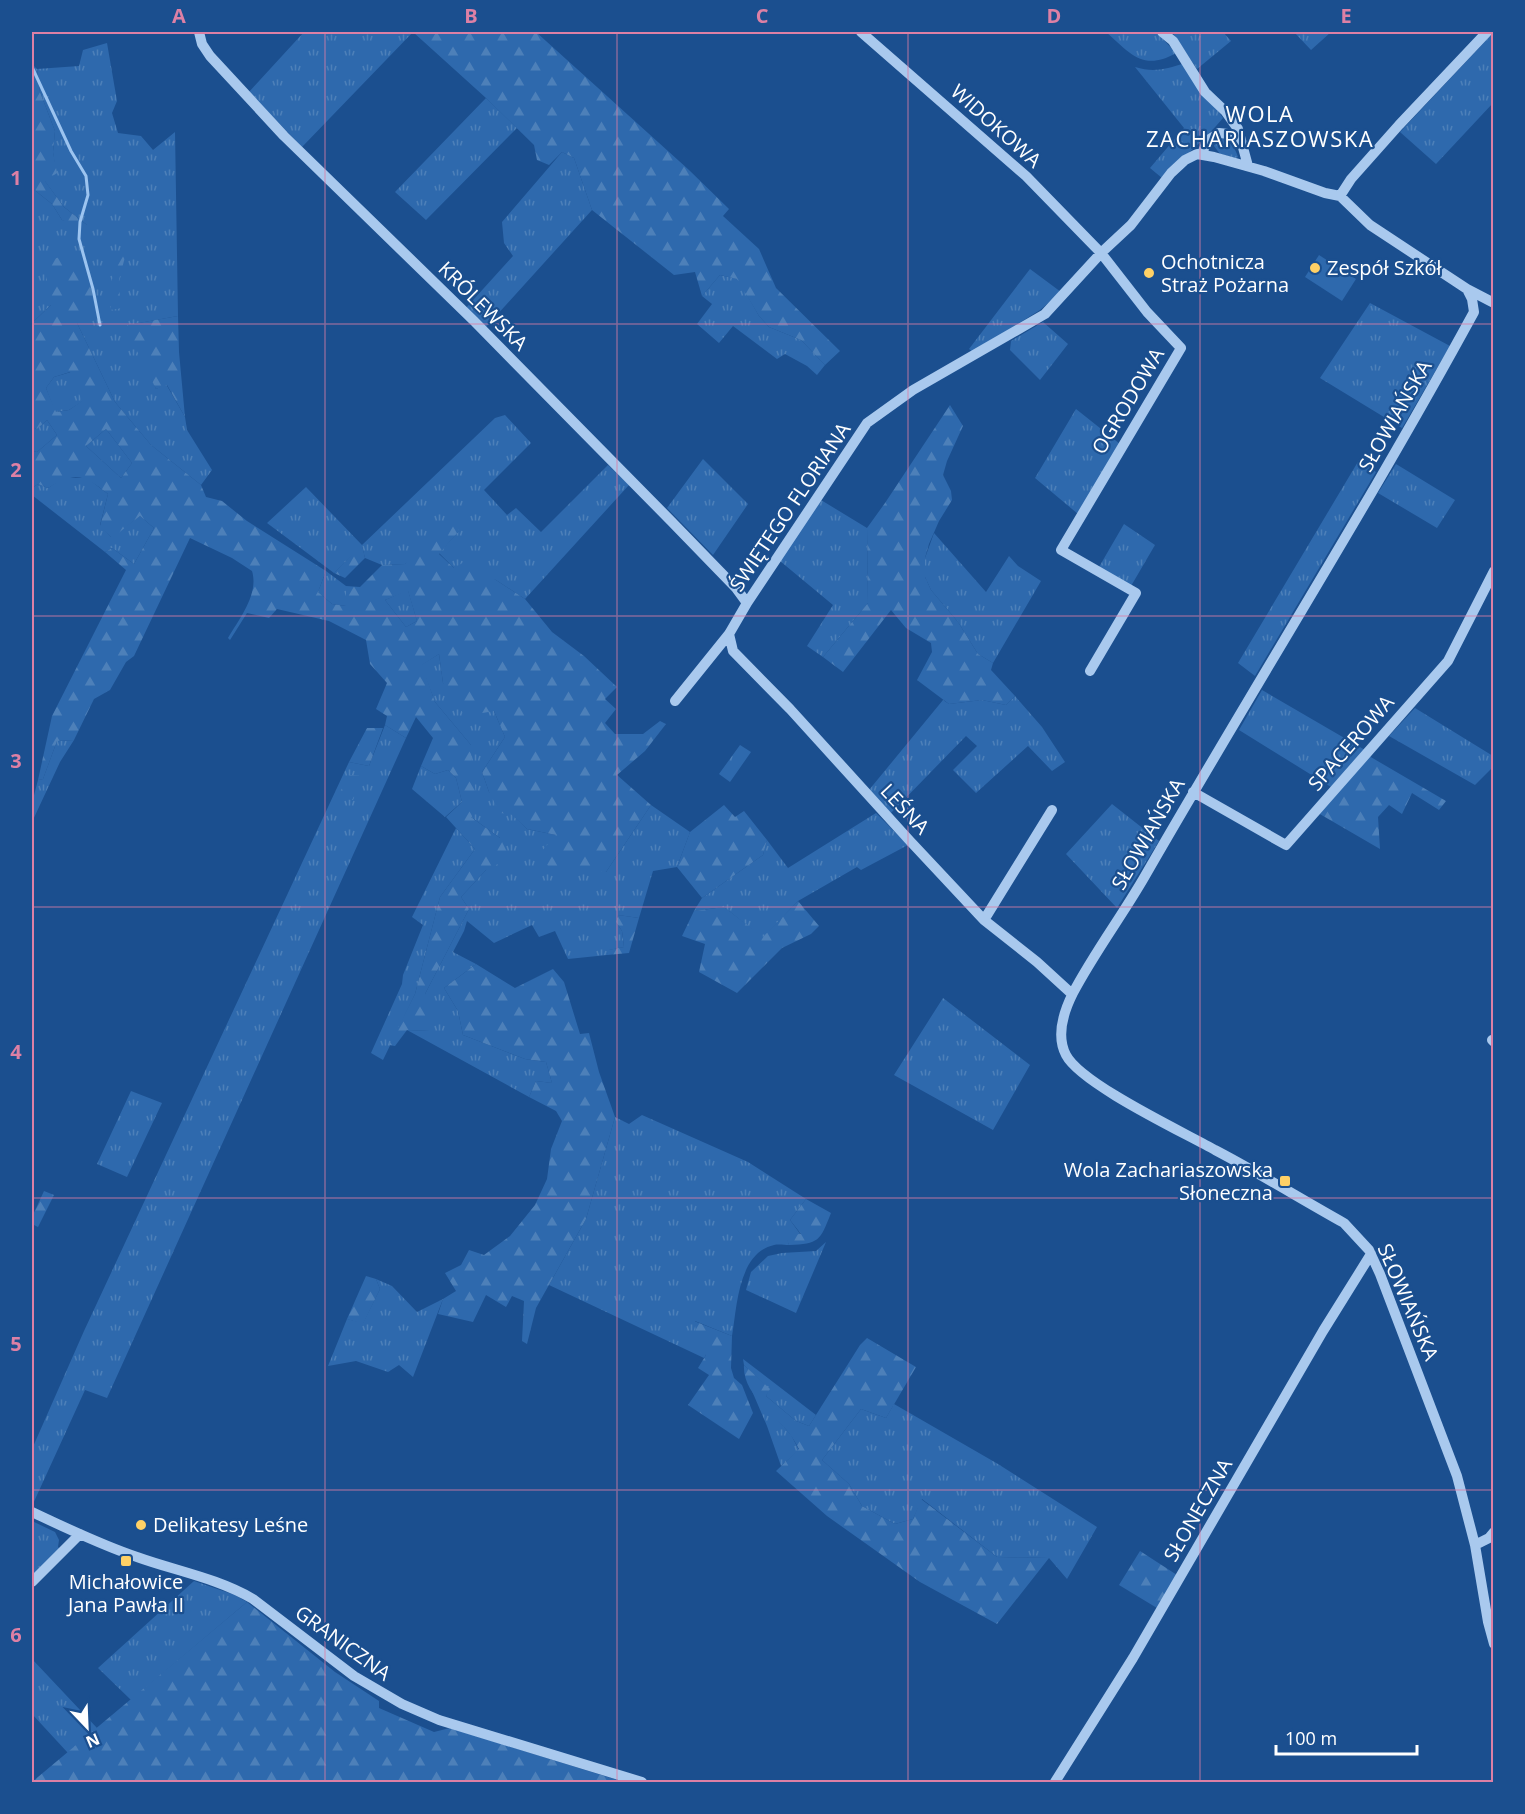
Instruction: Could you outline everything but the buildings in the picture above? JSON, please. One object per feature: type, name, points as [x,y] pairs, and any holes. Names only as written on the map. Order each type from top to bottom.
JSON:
[{"type":"street","name":"KRÓLEWSKA","points":[[199,32],[202,44],[210,56],[277,128],[474,321],[736,588],[747,603]]},
{"type":"street","name":"WIDOKOWA","points":[[861,32],[1026,176],[1101,253]]},
{"type":"street","points":[[1162,32],[1173,41],[1206,92],[1238,129],[1248,166]]},
{"type":"street","points":[[1340,196],[1351,179],[1385,141],[1487,32]]},
{"type":"street","points":[[1229,117],[1207,141],[1202,154],[1248,166],[1340,196],[1371,225],[1467,289],[1494,303]]},
{"type":"street","points":[[1213,136],[1223,132],[1242,145]]},
{"type":"street","name":"ŚWIĘTEGO FLORIANA","points":[[675,701],[729,634],[747,603],[867,423],[913,390],[1045,314],[1101,253],[1131,225],[1171,173],[1192,156],[1202,154]]},
{"type":"street","name":"OGRODOWA","points":[[1090,671],[1136,593],[1061,550],[1181,348],[1147,312],[1101,253]]},
{"type":"street","name":"SŁOWIAŃSKA","points":[[1467,289],[1472,299],[1474,312],[1427,398],[1137,889],[1072,994],[1062,1022],[1061,1041],[1064,1053],[1077,1068],[1122,1099],[1344,1223],[1371,1254],[1457,1476],[1475,1545],[1494,1644]]},
{"type":"street","name":"SPACEROWA","points":[[1193,792],[1286,845],[1448,661],[1494,571]]},
{"type":"street","name":"LEŚNA","points":[[729,634],[734,651],[984,920],[1037,962],[1072,994]]},
{"type":"street","points":[[984,920],[1052,810]]},
{"type":"street","name":"SŁONECZNA","points":[[1055,1782],[1133,1658],[1323,1330],[1371,1254]]},
{"type":"street","name":"GRANICZNA","points":[[32,1512],[129,1554],[201,1576],[240,1591],[354,1676],[402,1704],[439,1720],[642,1782]]},
{"type":"street","points":[[1475,1545],[1489,1538],[1494,1532]]},
{"type":"street","points":[[32,1582],[80,1534]]},
{"type":"green space","points":[[304,32],[413,32],[302,147],[249,92]]},
{"type":"green space","points":[[413,32],[536,32],[729,209],[723,216],[759,249],[776,288],[840,351],[825,365],[801,340],[769,327],[759,316],[737,279],[720,275],[702,296],[695,272],[674,275],[592,210],[574,158],[562,152],[549,165],[537,160],[534,145]]},
{"type":"green space","points":[[1106,32],[1152,32],[1159,35],[1176,53],[1155,61],[1138,58]]},
{"type":"green space","points":[[1172,32],[1223,32],[1231,41],[1197,69]]},
{"type":"green space","points":[[1294,32],[1331,32],[1311,50]]},
{"type":"green space","points":[[1493,33],[1493,103],[1436,164],[1400,132]]},
{"type":"green space","points":[[107,43],[117,101],[112,113],[118,133],[141,136],[153,150],[175,132],[178,316],[128,325],[156,389],[166,384],[185,417],[187,430],[212,470],[201,485],[151,445],[115,402],[77,323],[51,305],[32,323],[32,188],[52,204],[62,220],[87,225],[64,207],[44,180],[56,173],[53,152],[55,131],[40,92],[37,69],[79,66],[83,50]]},
{"type":"green space","points":[[1185,63],[1223,118],[1162,178],[1150,168],[1184,128],[1135,67],[1160,70]]},
{"type":"green space","points":[[32,64],[37,69],[40,92],[55,131],[53,152],[57,173],[45,181],[64,207],[87,225],[84,229],[62,220],[52,204],[32,188]]},
{"type":"green space","points":[[486,98],[517,128],[426,220],[395,192]]},
{"type":"green space","points":[[1218,138],[1231,144],[1238,157],[1220,154],[1214,146]]},
{"type":"green space","points":[[562,152],[574,158],[592,210],[485,328],[465,309],[513,256],[504,243],[502,222]]},
{"type":"green space","points":[[120,253],[126,253],[118,284],[122,308],[111,310],[110,286]]},
{"type":"green space","points":[[66,255],[84,261],[91,278],[94,312],[77,323],[115,402],[151,445],[201,485],[206,497],[222,501],[247,521],[326,571],[318,592],[332,604],[346,606],[346,586],[360,587],[382,565],[405,564],[453,518],[459,531],[439,554],[454,568],[464,562],[525,599],[552,632],[584,656],[617,687],[605,699],[616,709],[605,723],[615,734],[643,734],[660,721],[666,724],[645,751],[617,775],[651,805],[606,872],[548,866],[540,853],[556,835],[527,829],[511,814],[500,813],[482,772],[505,737],[494,711],[465,716],[443,683],[439,654],[422,665],[435,702],[471,745],[478,806],[471,817],[500,838],[510,858],[486,870],[461,897],[469,909],[425,994],[436,1008],[430,1031],[407,1030],[395,1046],[389,1045],[415,994],[440,897],[475,849],[446,817],[462,802],[456,778],[448,770],[435,774],[421,766],[433,738],[416,717],[406,738],[385,725],[387,716],[376,709],[387,683],[370,664],[366,640],[329,621],[277,609],[269,618],[247,613],[230,640],[228,638],[251,597],[252,571],[232,558],[190,538],[134,656],[126,662],[110,690],[94,699],[74,740],[57,741],[43,779],[38,780],[52,716],[126,570],[105,552],[112,548],[134,564],[154,528],[140,516],[112,538],[100,526],[108,494],[86,479],[73,477],[48,488],[38,484],[32,488],[32,451],[37,452],[57,435],[47,420],[37,429],[32,427],[32,323],[51,305],[44,262]],"holes":[[[70,372],[82,401],[69,410],[56,412],[46,388],[54,377]],[[106,429],[132,463],[121,478],[86,446]],[[408,591],[417,621],[406,627],[385,600]]]},
{"type":"green space","points":[[1319,255],[1356,279],[1342,301],[1305,277]]},
{"type":"green space","points":[[1030,269],[1061,292],[1040,310],[973,352],[969,349]]},
{"type":"green space","points":[[720,275],[738,279],[759,316],[769,327],[801,340],[825,365],[817,375],[807,366],[785,354],[777,359],[733,326],[719,343],[697,324],[712,304],[702,296]]},
{"type":"green space","points":[[1370,303],[1450,346],[1402,428],[1320,378]]},
{"type":"green space","points":[[178,316],[185,417],[167,385],[156,389],[133,343],[127,325]]},
{"type":"green space","points":[[1043,322],[1068,344],[1040,380],[1010,350],[1011,341]]},
{"type":"green space","points":[[71,372],[83,401],[69,410],[55,412],[46,388],[54,377]]},
{"type":"green space","points":[[950,405],[963,426],[943,475],[951,491],[952,500],[929,544],[925,558],[925,577],[931,590],[958,622],[978,654],[993,663],[991,670],[1015,696],[1006,705],[982,700],[949,704],[917,680],[932,652],[931,643],[906,628],[891,610],[843,672],[823,657],[868,603],[867,528]]},
{"type":"green space","points":[[1076,409],[1120,444],[1078,514],[1035,478]]},
{"type":"green space","points":[[505,415],[531,443],[484,490],[507,515],[516,508],[541,532],[608,465],[629,485],[525,599],[496,580],[454,568],[439,553],[459,531],[405,564],[382,565],[365,558],[362,546],[334,573],[267,523],[306,487],[362,545],[495,418]]},
{"type":"green space","points":[[47,420],[57,435],[37,452],[32,451],[32,427],[37,429]]},
{"type":"green space","points":[[106,429],[132,463],[121,478],[86,446]]},
{"type":"green space","points":[[703,459],[748,504],[713,555],[667,508]]},
{"type":"green space","points":[[1359,460],[1376,472],[1255,676],[1238,663]]},
{"type":"green space","points":[[1396,464],[1455,500],[1437,528],[1378,493]]},
{"type":"green space","points":[[63,478],[87,478],[108,494],[100,525],[111,537],[140,516],[154,528],[134,564],[112,548],[105,552],[32,495],[32,488],[38,484],[48,488]]},
{"type":"green space","points":[[821,500],[867,528],[868,603],[823,657],[807,646],[833,605],[780,561]]},
{"type":"green space","points":[[1124,524],[1155,545],[1131,586],[1099,567]]},
{"type":"green space","points":[[934,533],[986,592],[1009,556],[1018,566],[1041,581],[993,663],[978,654],[958,622],[931,590],[925,577],[925,558]]},
{"type":"green space","points":[[362,545],[365,558],[345,578],[334,573]]},
{"type":"green space","points":[[326,571],[346,586],[346,606],[332,604],[318,592]]},
{"type":"green space","points":[[408,590],[417,621],[406,627],[385,600]]},
{"type":"green space","points":[[439,654],[443,683],[494,711],[505,737],[482,772],[489,792],[527,829],[556,835],[606,872],[651,805],[690,832],[677,867],[653,871],[639,918],[618,915],[616,922],[622,931],[624,947],[609,950],[607,955],[568,959],[555,931],[539,937],[532,925],[494,943],[467,921],[453,952],[476,964],[444,988],[458,1011],[463,1035],[525,1059],[546,1062],[552,1083],[536,1081],[529,1097],[407,1030],[430,1031],[425,994],[469,909],[461,897],[486,870],[500,838],[471,817],[471,745],[435,702],[421,665]]},
{"type":"green space","points":[[1262,690],[1365,750],[1331,787],[1239,730]]},
{"type":"green space","points":[[1015,696],[1042,727],[1065,762],[1052,771],[1028,746],[976,793],[953,770],[977,746],[966,736],[891,813],[869,790],[943,700],[949,704],[982,700],[1006,705]]},
{"type":"green space","points":[[1415,708],[1493,756],[1493,767],[1475,785],[1389,736]]},
{"type":"green space","points":[[385,725],[406,738],[107,1398],[85,1390],[32,1506],[32,1449],[84,1331],[349,762],[369,766]]},
{"type":"green space","points":[[367,728],[383,728],[369,766],[349,762]]},
{"type":"green space","points":[[74,740],[60,762],[32,822],[32,803],[38,780],[43,779],[57,741]]},
{"type":"green space","points":[[740,745],[751,752],[730,782],[719,774]]},
{"type":"green space","points":[[1369,756],[1446,801],[1439,810],[1412,793],[1402,814],[1389,805],[1378,817],[1380,849],[1318,813]]},
{"type":"green space","points":[[421,766],[435,774],[448,770],[456,778],[462,802],[445,817],[412,789]]},
{"type":"green space","points":[[349,775],[363,776],[353,800],[337,798]]},
{"type":"green space","points":[[1112,804],[1159,841],[1117,908],[1066,854]]},
{"type":"green space","points":[[724,805],[735,817],[744,811],[767,840],[763,855],[702,898],[677,867],[690,832]]},
{"type":"green space","points":[[876,813],[908,845],[861,870],[857,867],[798,901],[763,938],[724,907],[694,911],[702,898],[763,855],[767,840],[788,868]]},
{"type":"green space","points":[[456,828],[475,849],[440,897],[415,994],[383,1060],[371,1053],[402,984],[403,975],[423,925],[412,917]]},
{"type":"green space","points":[[798,901],[819,926],[811,934],[782,948],[737,993],[699,972],[705,944],[682,936],[694,911],[724,907],[763,937]]},
{"type":"green space","points":[[618,915],[639,918],[629,953],[607,955],[608,950],[624,947],[622,931],[616,922]]},
{"type":"green space","points":[[476,964],[515,988],[553,969],[564,982],[580,1034],[589,1033],[599,1072],[615,1117],[586,1219],[536,1308],[527,1344],[522,1341],[524,1301],[512,1296],[506,1307],[486,1295],[473,1322],[438,1314],[443,1299],[456,1291],[445,1273],[461,1265],[469,1250],[484,1255],[510,1236],[535,1205],[547,1179],[551,1149],[562,1121],[556,1111],[529,1097],[536,1081],[552,1083],[546,1062],[525,1059],[463,1035],[458,1011],[444,988]]},
{"type":"green space","points":[[943,998],[1030,1065],[993,1130],[894,1075]]},
{"type":"green space","points":[[131,1091],[162,1103],[127,1177],[97,1164]]},
{"type":"green space","points":[[642,1115],[748,1162],[806,1199],[790,1220],[801,1235],[786,1235],[789,1245],[774,1245],[762,1250],[746,1270],[738,1297],[732,1336],[695,1321],[706,1355],[704,1358],[549,1285],[586,1219],[615,1117],[629,1124]]},
{"type":"green space","points":[[44,1191],[54,1195],[38,1227],[32,1224],[32,1217]]},
{"type":"green space","points":[[806,1199],[831,1213],[824,1230],[817,1239],[807,1244],[789,1245],[785,1235],[801,1234],[790,1220]]},
{"type":"green space","points":[[826,1242],[796,1313],[746,1290],[751,1272],[768,1256],[816,1251]]},
{"type":"green space","points":[[366,1276],[376,1279],[380,1289],[363,1324],[347,1319]]},
{"type":"green space","points":[[376,1279],[392,1286],[417,1312],[443,1299],[413,1377],[399,1365],[388,1372],[356,1361],[328,1366],[347,1319],[363,1323],[380,1289]]},
{"type":"green space","points":[[694,1321],[732,1336],[731,1368],[734,1378],[742,1385],[753,1413],[739,1439],[688,1405],[709,1375],[698,1368],[706,1355],[700,1350]]},
{"type":"green space","points":[[867,1338],[916,1367],[886,1418],[861,1409],[822,1460],[849,1484],[862,1506],[895,1524],[913,1519],[921,1499],[997,1557],[1049,1558],[997,1624],[920,1582],[827,1516],[776,1471],[799,1449],[789,1433],[753,1393],[745,1375],[744,1365],[770,1389],[766,1396],[796,1421],[809,1426],[860,1345]]},
{"type":"green space","points":[[743,1359],[816,1415],[809,1426],[796,1421],[766,1396],[769,1389],[744,1365]]},
{"type":"green space","points":[[752,1391],[791,1435],[799,1450],[781,1466],[767,1426]]},
{"type":"green space","points":[[894,1404],[998,1464],[1097,1527],[1067,1579],[1049,1558],[997,1557],[922,1499],[913,1519],[895,1524],[862,1506],[849,1484],[822,1460],[861,1409],[886,1418]]},
{"type":"green space","points":[[32,1521],[55,1532],[60,1549],[34,1574],[32,1572]]},
{"type":"green space","points":[[1140,1551],[1177,1575],[1157,1608],[1119,1585]]},
{"type":"green space","points":[[194,1581],[235,1595],[247,1602],[131,1700],[98,1668]]},
{"type":"green space","points":[[247,1602],[335,1672],[379,1701],[379,1708],[434,1732],[450,1728],[624,1782],[32,1782]]},
{"type":"green space","points":[[32,1659],[97,1728],[68,1753],[32,1714]]},
{"type":"waterway","points":[[32,67],[71,151],[86,176],[88,195],[80,222],[79,239],[100,325]]},
{"type":"place","name":"Zespół Szkół","points":[[1315,268]]},
{"type":"place","name":"Ochotnicza Straż Pożarna","points":[[1149,273]]},
{"type":"place","name":"Wola Zachariaszowska Słoneczna","points":[[1285,1181]]},
{"type":"place","name":"Delikatesy Leśne","points":[[141,1525]]},
{"type":"place","name":"Michałowice Jana Pawła II","points":[[126,1561]]},
{"type":"district","name":"WOLA ZACHARIASZOWSKA","points":[[1260,126]]}]
